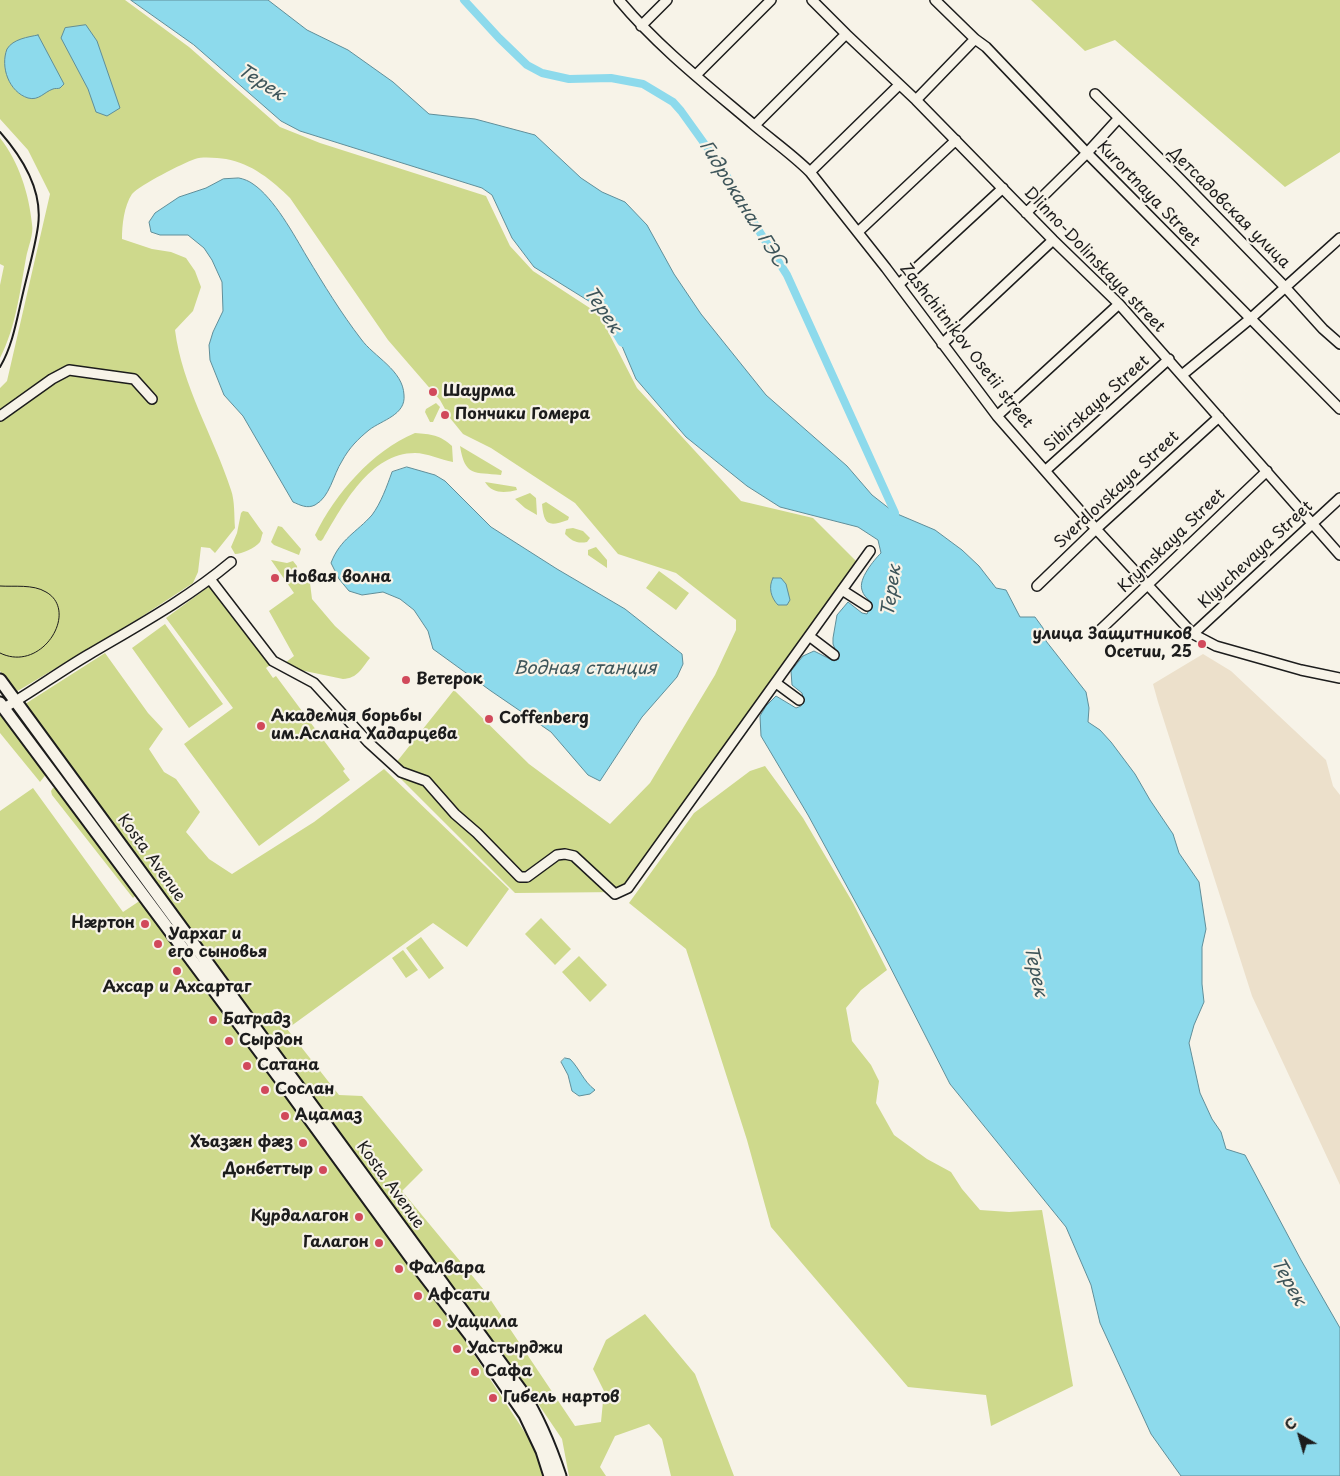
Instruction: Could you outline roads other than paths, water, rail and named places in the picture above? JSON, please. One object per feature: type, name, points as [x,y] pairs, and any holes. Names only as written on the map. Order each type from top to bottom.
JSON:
[{"type":"main road","name":"Kosta Avenue","points":[[0,680],[522,1392],[538,1418],[550,1445],[560,1476]]},
{"type":"main road","name":"Kosta Avenue","points":[[2,706],[470,1335],[525,1415],[542,1451],[550,1476]]},
{"type":"street","name":"Zashchitnikov Osetii street","points":[[619,0],[641,26],[810,172],[899,284],[997,416],[1096,529],[1193,634],[1216,646],[1301,670],[1340,678]]},
{"type":"street","points":[[641,26],[667,0]]},
{"type":"street","points":[[696,75],[771,0]]},
{"type":"street","name":"Dlinno-Dolinskaya street","points":[[812,0],[916,100],[1003,188],[1026,214],[1119,304],[1340,555]]},
{"type":"street","name":"Kurortnaya Street","points":[[935,0],[975,39],[986,47],[1087,153],[1340,409]]},
{"type":"street","points":[[755,125],[846,34]]},
{"type":"street","points":[[916,100],[975,39]]},
{"type":"street","points":[[810,172],[899,85]]},
{"type":"street","name":"Детсадовская улица","points":[[1095,94],[1285,287],[1323,329],[1340,344]]},
{"type":"street","points":[[1026,214],[1118,119]]},
{"type":"street","points":[[858,232],[956,140]]},
{"type":"street","points":[[899,284],[1003,188]]},
{"type":"street","points":[[1182,375],[1250,319],[1340,238]]},
{"type":"street","points":[[942,344],[1053,240]]},
{"type":"street","points":[[997,416],[1119,304]]},
{"type":"street","name":"Sibirskaya Street","points":[[1046,470],[1168,359]]},
{"type":"street","points":[[0,416],[52,379],[70,370],[134,380],[152,398]]},
{"type":"street","name":"Sverdlovskaya Street","points":[[1037,586],[1096,529],[1219,417]]},
{"type":"street","name":"Krymskaya Street","points":[[1097,633],[1267,471]]},
{"type":"street","name":"Klyuchevaya Street","points":[[1193,634],[1340,498]]},
{"type":"street","points":[[210,579],[273,661],[314,682],[368,742],[402,772],[426,781],[455,814],[477,833],[520,877],[527,876],[557,855],[565,854],[574,856],[616,894],[628,888],[870,550]]},
{"type":"street","points":[[2,706],[16,701],[86,656],[142,624],[210,579],[231,562]]},
{"type":"street","points":[[842,590],[866,606]]},
{"type":"street","points":[[809,636],[834,655]]},
{"type":"street","points":[[776,683],[799,700]]},
{"type":"water","points":[[131,0],[268,0],[307,30],[348,50],[393,82],[429,114],[475,119],[535,135],[581,178],[602,192],[625,202],[647,225],[674,274],[701,314],[766,395],[847,466],[872,495],[895,513],[935,530],[962,550],[979,566],[996,588],[1006,590],[1020,617],[1035,617],[1043,628],[1046,641],[1086,692],[1089,708],[1088,722],[1100,730],[1111,742],[1135,774],[1173,834],[1179,853],[1199,882],[1206,929],[1202,947],[1204,1002],[1189,1043],[1200,1093],[1212,1119],[1221,1132],[1226,1149],[1245,1155],[1340,1328],[1340,1476],[1181,1476],[1151,1434],[1100,1323],[1091,1285],[1066,1227],[950,1084],[880,947],[808,815],[761,736],[760,716],[766,706],[776,696],[796,708],[801,706],[804,701],[802,693],[792,685],[791,671],[803,656],[814,651],[834,661],[839,659],[833,644],[833,638],[837,615],[848,602],[862,613],[867,614],[870,602],[863,594],[861,586],[867,570],[881,553],[878,540],[858,527],[780,507],[747,486],[686,437],[636,379],[608,313],[534,267],[512,238],[492,195],[482,188],[300,131],[281,121],[194,45]]},
{"type":"water","points":[[86,25],[97,41],[120,108],[107,116],[96,112],[88,89],[61,38],[65,28]]},
{"type":"water","points":[[38,35],[64,84],[60,88],[50,90],[32,99],[21,95],[11,85],[6,71],[5,56],[7,49],[13,43]]},
{"type":"water","points":[[239,178],[246,180],[261,190],[276,207],[326,288],[361,339],[399,378],[404,395],[404,402],[397,412],[369,430],[354,444],[342,461],[324,497],[315,505],[309,507],[293,502],[243,416],[224,395],[210,360],[209,345],[223,311],[222,282],[212,260],[204,248],[188,235],[160,235],[151,232],[149,222],[155,213],[179,197],[206,188],[223,179]]},
{"type":"water","name":"Водная станция","points":[[407,467],[435,475],[445,481],[491,527],[625,609],[682,654],[683,664],[677,677],[642,717],[600,781],[588,775],[551,732],[433,649],[428,631],[414,610],[400,599],[383,592],[362,595],[349,591],[339,579],[331,563],[339,548],[372,515],[381,500],[392,472]]},
{"type":"water","points":[[773,578],[781,578],[786,584],[790,600],[787,605],[778,605],[774,599],[771,592],[771,581]]},
{"type":"water","points":[[565,1058],[570,1059],[587,1083],[595,1090],[590,1094],[579,1096],[572,1091],[568,1075],[561,1062]]},
{"type":"waterway","name":"Гидроканал ГЭС","points":[[464,0],[527,65],[542,73],[569,79],[611,78],[643,84],[673,102],[681,111],[724,171],[740,201],[787,275],[895,513],[895,522]]},
{"type":"waterway","name":"Терек","points":[[596,296],[623,341]]},
{"type":"tram line","points":[[0,586],[41,589],[56,601],[59,613],[52,638],[42,648],[30,655],[15,657],[0,653]]},
{"type":"railway","points":[[0,132],[16,152],[29,175],[34,187],[39,213],[35,243],[14,331],[0,367]]},
{"type":"place","name":"Шаурма","points":[[433,392]]},
{"type":"place","name":"Пончики Гомера","points":[[445,415]]},
{"type":"place","name":"Новая волна","points":[[275,578]]},
{"type":"place","name":"улица Защитников Осетии, 25","points":[[1202,644]]},
{"type":"place","name":"Ветерок","points":[[406,680]]},
{"type":"place","name":"Coffenberg","points":[[489,719]]},
{"type":"place","name":"Академия борьбы им.Аслана Хадарцева","points":[[261,726]]},
{"type":"place","name":"Нæртон","points":[[145,924]]},
{"type":"place","name":"Уархаг и его сыновья","points":[[158,944]]},
{"type":"place","name":"Ахсар и Ахсартаг","points":[[177,971]]},
{"type":"place","name":"Батрадз","points":[[213,1020]]},
{"type":"place","name":"Сырдон","points":[[229,1041]]},
{"type":"place","name":"Сатана","points":[[247,1066]]},
{"type":"place","name":"Сослан","points":[[265,1090]]},
{"type":"place","name":"Ацамаз","points":[[285,1116]]},
{"type":"place","name":"Хъазæн фæз","points":[[303,1143]]},
{"type":"place","name":"Донбеттыр","points":[[323,1170]]},
{"type":"place","name":"Курдалагон","points":[[359,1217]]},
{"type":"place","name":"Галагон","points":[[379,1243]]},
{"type":"place","name":"Фалвара","points":[[399,1269]]},
{"type":"place","name":"Афсати","points":[[418,1296]]},
{"type":"place","name":"Уацилла","points":[[437,1323]]},
{"type":"place","name":"Уастырджи","points":[[457,1349]]},
{"type":"place","name":"Сафа","points":[[475,1372]]},
{"type":"place","name":"Гибель нартов","points":[[493,1398]]}]
